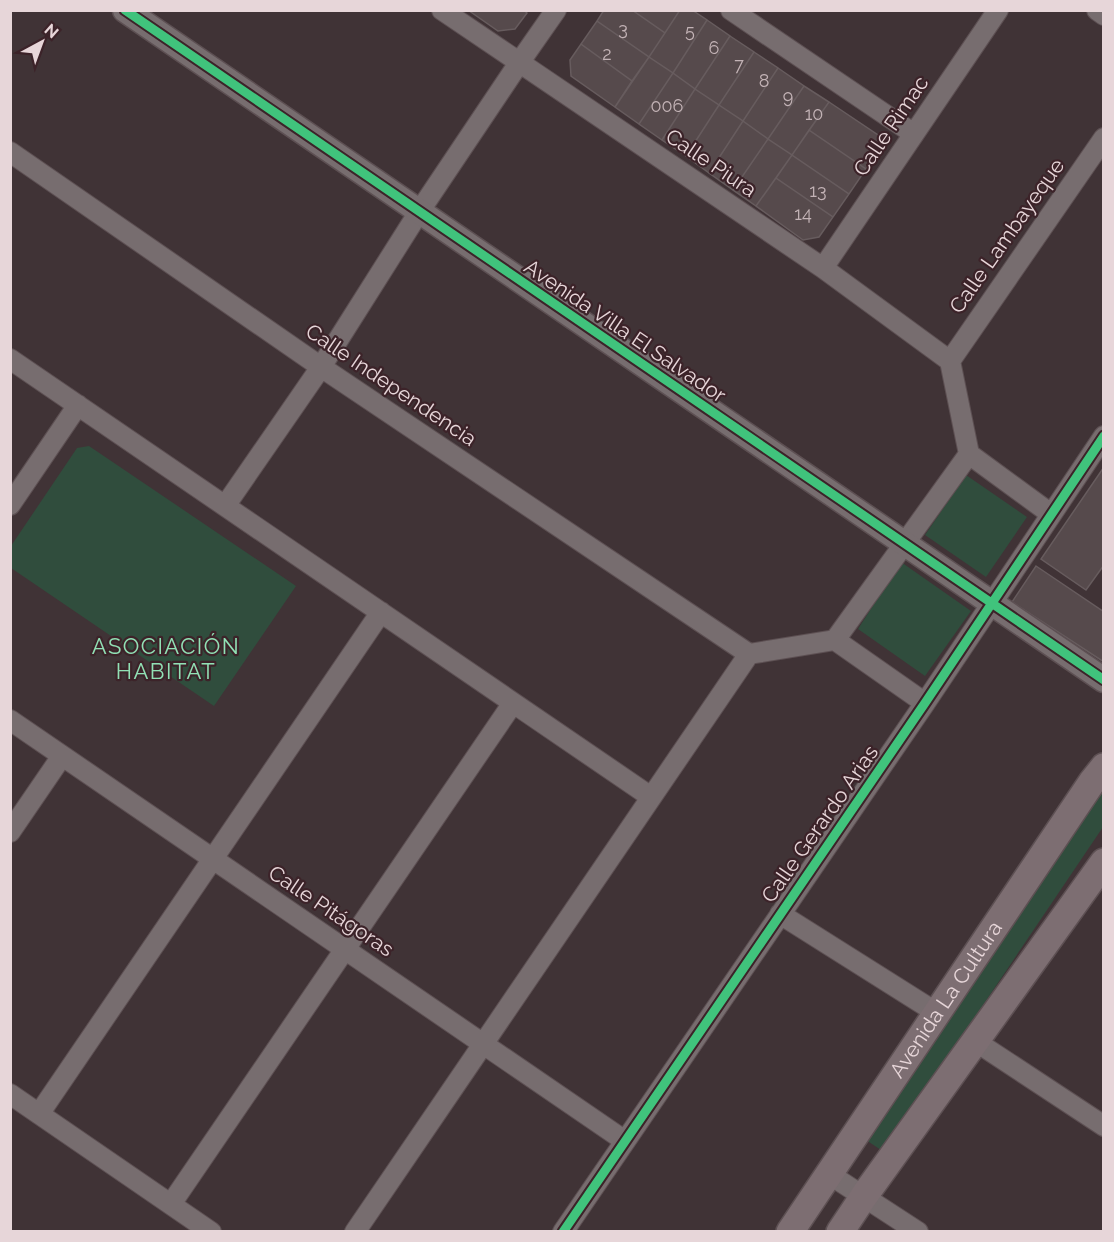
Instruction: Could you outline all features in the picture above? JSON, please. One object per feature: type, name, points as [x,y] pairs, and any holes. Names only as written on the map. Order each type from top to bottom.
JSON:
[{"type":"main road","name":"Avenida La Cultura","points":[[790,1232],[1104,767]]},
{"type":"main road","points":[[840,1232],[1104,862]]},
{"type":"street","name":"Avenida Villa El Salvador","points":[[126,10],[1104,680]]},
{"type":"street","name":"Calle Piura","points":[[442,10],[824,268],[950,361]]},
{"type":"street","points":[[225,506],[321,367],[419,212],[556,10]]},
{"type":"street","points":[[731,10],[914,134]]},
{"type":"street","name":"Calle Rimac","points":[[824,268],[998,10]]},
{"type":"street","points":[[1097,10],[1104,15]]},
{"type":"street","name":"Calle Lambayeque","points":[[950,361],[1104,138]]},
{"type":"street","name":"Calle Independencia","points":[[10,152],[321,367],[749,654]]},
{"type":"street","points":[[10,359],[651,797]]},
{"type":"street","points":[[950,361],[969,454],[1051,514]]},
{"type":"street","points":[[10,505],[78,405]]},
{"type":"street","name":"Calle Gerardo Arias","points":[[567,1230],[625,1141],[925,704],[1104,436]]},
{"type":"street","points":[[835,640],[969,454]]},
{"type":"street","points":[[39,1114],[381,612]]},
{"type":"street","points":[[355,1232],[749,654],[835,640],[925,704]]},
{"type":"street","points":[[171,1204],[513,703]]},
{"type":"street","name":"Calle Pitágoras","points":[[10,720],[625,1141]]},
{"type":"street","points":[[10,832],[62,756]]},
{"type":"street","points":[[780,914],[937,1013]]},
{"type":"street","points":[[975,1041],[1104,1126]]},
{"type":"street","points":[[10,1094],[211,1232]]},
{"type":"street","points":[[829,1174],[918,1232]]},
{"type":"green space","points":[[89,446],[296,586],[214,706],[11,568],[11,546],[77,448]]},
{"type":"green space","points":[[966,475],[1027,517],[986,577],[925,535]]},
{"type":"green space","points":[[901,562],[971,611],[925,676],[858,629]]},
{"type":"green space","points":[[1103,783],[1103,827],[884,1152],[863,1138]]},
{"type":"building","points":[[468,10],[524,10],[527,13],[515,29],[498,31]]},
{"type":"building","points":[[604,10],[632,10],[665,33],[649,57],[597,21]]},
{"type":"building","points":[[632,10],[680,10],[665,33]]},
{"type":"building","points":[[680,10],[692,10],[707,20],[673,73],[649,57]]},
{"type":"building","points":[[707,20],[730,36],[695,89],[673,73]]},
{"type":"building","points":[[597,21],[649,57],[632,81],[581,44]]},
{"type":"building","points":[[730,36],[754,52],[719,105],[695,89]]},
{"type":"building","points":[[581,44],[632,81],[615,107],[571,76],[570,60]]},
{"type":"building","points":[[754,52],[778,68],[743,121],[719,105]]},
{"type":"building","points":[[649,57],[673,73],[639,124],[615,107]]},
{"type":"building","points":[[778,68],[804,86],[768,139],[743,121]]},
{"type":"building","points":[[673,73],[695,89],[662,140],[639,124]]},
{"type":"building","points":[[804,86],[829,102],[792,155],[768,139]]},
{"type":"building","points":[[695,89],[719,105],[686,156],[662,140]]},
{"type":"building","points":[[829,102],[878,135],[880,149],[866,169],[809,130]]},
{"type":"building","points":[[719,105],[743,121],[709,173],[686,156]]},
{"type":"building","points":[[743,121],[768,139],[733,190],[709,173]]},
{"type":"building","points":[[809,130],[866,169],[849,194],[792,155]]},
{"type":"building","points":[[768,139],[792,155],[756,206],[733,190]]},
{"type":"building","points":[[792,155],[849,194],[833,217],[776,178]]},
{"type":"building","points":[[776,178],[833,217],[819,237],[803,240],[756,206]]},
{"type":"building","points":[[1104,467],[1104,565],[1086,590],[1041,559]]},
{"type":"building","points":[[1036,566],[1104,612],[1104,662],[1012,602]]},
{"type":"cycle path","points":[[125,10],[1104,680]]},
{"type":"cycle path","points":[[563,1232],[925,703],[1104,436]]},
{"type":"district","name":"ASOCIACIÓN HABITAT","points":[[166,658]]}]
